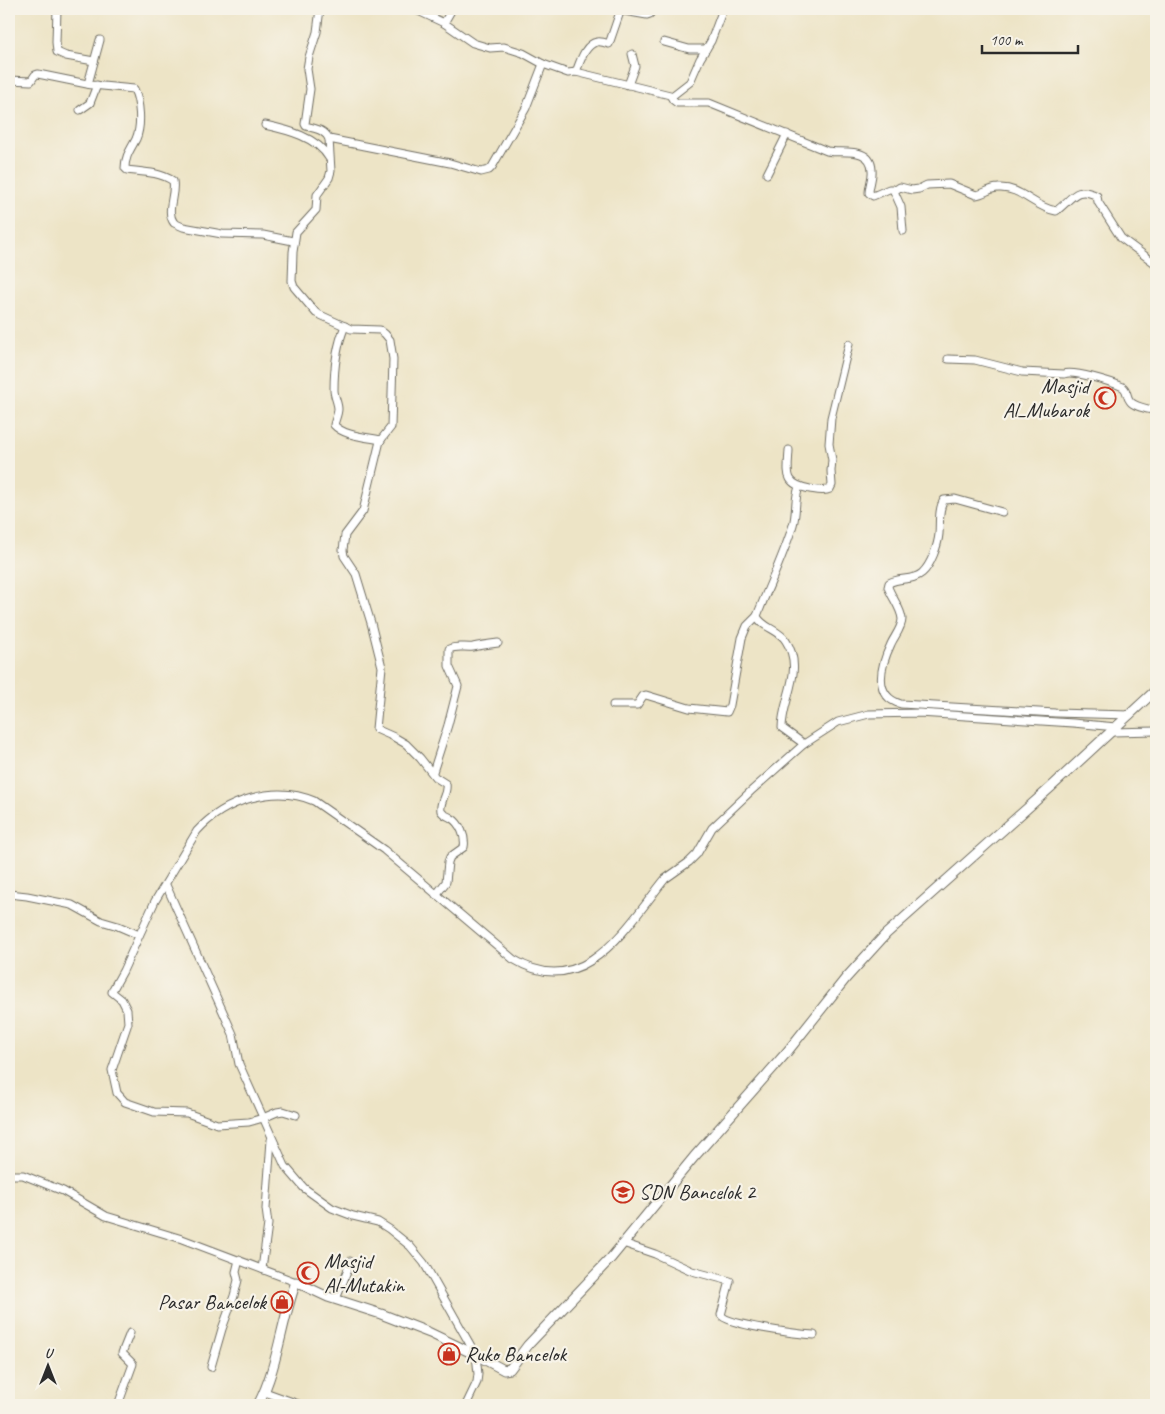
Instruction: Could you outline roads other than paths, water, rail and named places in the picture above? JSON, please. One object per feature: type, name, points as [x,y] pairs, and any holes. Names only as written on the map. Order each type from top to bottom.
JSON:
[{"type":"street","points":[[57,9],[57,52],[66,56],[94,61]]},
{"type":"street","points":[[320,9],[317,32],[308,57],[310,83],[305,124],[323,132],[328,139],[331,161],[330,174],[317,195],[316,210],[296,230],[293,241],[292,281],[316,313],[358,330],[380,330],[390,340],[393,359],[391,394],[393,419],[391,427],[381,440],[363,510],[345,535],[343,550],[344,556],[356,574],[382,667],[376,728],[406,744],[433,772],[435,777],[444,781],[447,787],[440,807],[441,811],[456,823],[465,840],[464,847],[450,857],[446,882],[439,892]]},
{"type":"street","points":[[414,9],[444,24],[473,43],[490,48],[504,47],[523,53],[543,64],[568,73],[576,72],[672,96],[673,100],[677,103],[709,103],[827,151],[858,152],[870,160],[872,166],[870,195],[879,194],[889,189],[894,191],[901,207],[903,231]]},
{"type":"street","points":[[444,24],[452,9]]},
{"type":"street","points":[[576,72],[586,51],[592,44],[599,41],[609,44],[620,12],[647,15],[653,9]]},
{"type":"street","points":[[672,96],[690,82],[717,28],[723,9]]},
{"type":"street","points":[[88,84],[100,40]]},
{"type":"street","points":[[664,42],[689,49],[706,49]]},
{"type":"street","points":[[628,85],[635,66],[632,54]]},
{"type":"street","points":[[328,139],[486,172],[496,161],[526,108],[543,64]]},
{"type":"street","points":[[9,80],[31,81],[38,74],[88,84],[132,88],[135,91],[139,112],[139,128],[125,166],[127,170],[149,172],[173,181],[174,187],[170,214],[174,223],[183,227],[222,234],[263,235],[293,241]]},
{"type":"street","points":[[80,110],[90,103],[97,85]]},
{"type":"street","points":[[265,125],[308,138],[325,151],[331,161]]},
{"type":"street","points":[[767,174],[787,134]]},
{"type":"street","points":[[894,191],[900,187],[915,190],[927,185],[949,184],[976,195],[997,188],[1004,188],[1023,194],[1035,204],[1056,211],[1072,195],[1080,192],[1094,194],[1098,196],[1098,202],[1121,238],[1156,264]]},
{"type":"street","points":[[345,326],[336,364],[334,388],[338,408],[334,425],[346,432],[381,440]]},
{"type":"street","points":[[789,450],[789,478],[798,487],[827,490],[831,487],[832,460],[829,444],[831,418],[849,344]]},
{"type":"street","points":[[948,359],[975,360],[1022,372],[1064,374],[1070,372],[1079,374],[1123,387],[1127,390],[1132,403],[1156,411]]},
{"type":"street","points":[[613,705],[637,705],[643,696],[646,695],[689,708],[727,712],[730,705],[742,638],[747,626],[757,616],[782,558],[793,525],[798,487]]},
{"type":"street","points":[[1002,512],[955,499],[944,500],[941,506],[939,537],[924,571],[912,578],[895,580],[889,583],[888,587],[902,618],[882,670],[881,681],[886,696],[892,701],[901,704],[1064,713],[1156,731]]},
{"type":"street","points":[[757,616],[761,622],[785,638],[792,654],[794,677],[782,726],[783,730],[802,743]]},
{"type":"street","points":[[433,772],[458,686],[451,673],[449,649],[452,647],[473,647],[498,643]]},
{"type":"street","points":[[9,1175],[17,1174],[63,1191],[106,1216],[182,1239],[336,1299],[390,1317],[476,1354],[504,1370],[510,1369],[528,1346],[601,1269],[694,1157],[788,1052],[846,978],[881,940],[1156,690]]},
{"type":"street","points":[[296,1115],[284,1111],[249,1122],[217,1124],[187,1113],[154,1112],[125,1102],[117,1093],[112,1070],[128,1023],[124,1003],[112,992],[137,935],[197,831],[219,812],[240,802],[288,793],[303,796],[314,801],[384,850],[439,892],[513,959],[527,967],[544,972],[554,972],[583,966],[602,954],[665,878],[672,872],[682,868],[697,854],[712,828],[802,743],[838,722],[884,713],[919,713],[1073,723],[1120,723]]},
{"type":"street","points":[[166,885],[232,1034],[239,1064],[270,1115],[271,1138],[266,1209],[268,1224],[262,1269]]},
{"type":"street","points":[[9,894],[72,905],[101,921],[124,928],[137,935]]},
{"type":"street","points":[[271,1138],[285,1166],[304,1188],[332,1208],[353,1216],[378,1222],[410,1246],[424,1263],[476,1354],[477,1382],[466,1405]]},
{"type":"street","points":[[623,1243],[655,1254],[692,1271],[730,1281],[721,1314],[723,1318],[739,1324],[814,1335]]},
{"type":"street","points":[[212,1367],[238,1280],[238,1260]]},
{"type":"street","points":[[336,1299],[348,1272],[350,1261]]},
{"type":"street","points":[[258,1405],[265,1392],[283,1322],[296,1282]]},
{"type":"street","points":[[118,1405],[133,1364],[122,1354],[130,1333]]},
{"type":"street","points":[[265,1392],[301,1405]]},
{"type":"place","name":"Masjid Al_Mubarok","points":[[1105,398]]},
{"type":"place","name":"SDN Bancelok 2","points":[[623,1192]]},
{"type":"place","name":"Masjid Al-Mutakin","points":[[308,1273]]},
{"type":"place","name":"Pasar Bancelok","points":[[282,1302]]},
{"type":"place","name":"Ruko Bancelok","points":[[449,1354]]}]
